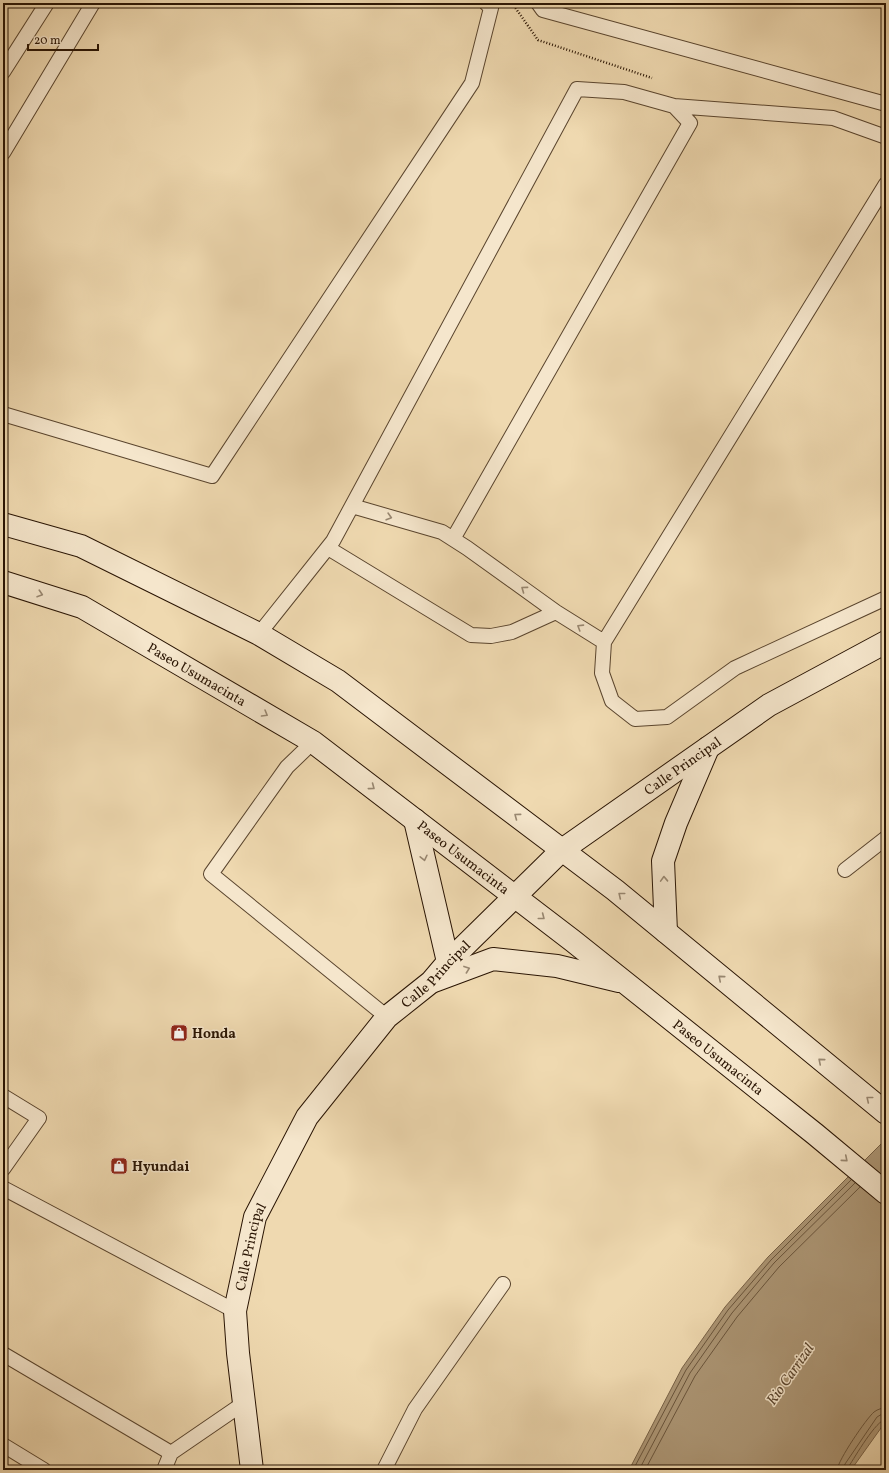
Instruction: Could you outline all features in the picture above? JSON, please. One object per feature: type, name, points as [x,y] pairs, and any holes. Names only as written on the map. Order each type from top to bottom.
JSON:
[{"type":"main road","points":[[3,524],[81,546],[259,634],[338,681],[615,890],[886,1113]]},
{"type":"main road","name":"Paseo Usumacinta","points":[[3,582],[82,608],[313,742],[625,982],[815,1134],[886,1193]]},
{"type":"main road","name":"Calle Principal","points":[[252,1470],[234,1311],[255,1217],[307,1117],[387,1018],[430,982],[448,962],[516,897],[562,850],[769,705],[886,642]]},
{"type":"main road","points":[[666,932],[663,861],[676,824],[708,748]]},
{"type":"main road","points":[[415,820],[448,962]]},
{"type":"main road","points":[[430,982],[493,959],[558,966],[625,982]]},
{"type":"lane","points":[[3,72],[47,3]]},
{"type":"lane","points":[[3,153],[93,3]]},
{"type":"lane","points":[[3,414],[212,476],[472,83],[491,8],[486,3]]},
{"type":"lane","points":[[538,3],[544,10],[886,104]]},
{"type":"lane","points":[[259,634],[328,548],[577,89],[624,92],[674,106],[833,118],[886,137]]},
{"type":"lane","points":[[452,539],[690,123],[674,106]]},
{"type":"lane","points":[[886,184],[604,642],[602,673],[612,701],[635,719],[667,717],[735,668],[886,598]]},
{"type":"lane","points":[[352,506],[442,532],[467,548],[556,612],[604,642]]},
{"type":"lane","points":[[328,548],[471,635],[491,636],[512,632],[556,612]]},
{"type":"lane","points":[[313,742],[287,767],[211,874],[387,1018]]},
{"type":"lane","points":[[845,870],[886,838]]},
{"type":"lane","points":[[3,1096],[39,1118],[3,1169]]},
{"type":"lane","points":[[3,1188],[234,1311]]},
{"type":"lane","points":[[384,1470],[415,1409],[503,1284]]},
{"type":"lane","points":[[3,1354],[171,1453]]},
{"type":"lane","points":[[164,1470],[171,1453],[244,1403]]},
{"type":"lane","points":[[3,1445],[44,1470]]},
{"type":"path","points":[[512,3],[538,40],[659,80]]},
{"type":"water","name":"Rio Carrizal","points":[[886,1139],[886,1421],[851,1470],[629,1470],[682,1368],[725,1307],[768,1257]]},
{"type":"place","name":"Honda","points":[[179,1033]]},
{"type":"place","name":"Hyundai","points":[[119,1166]]}]
